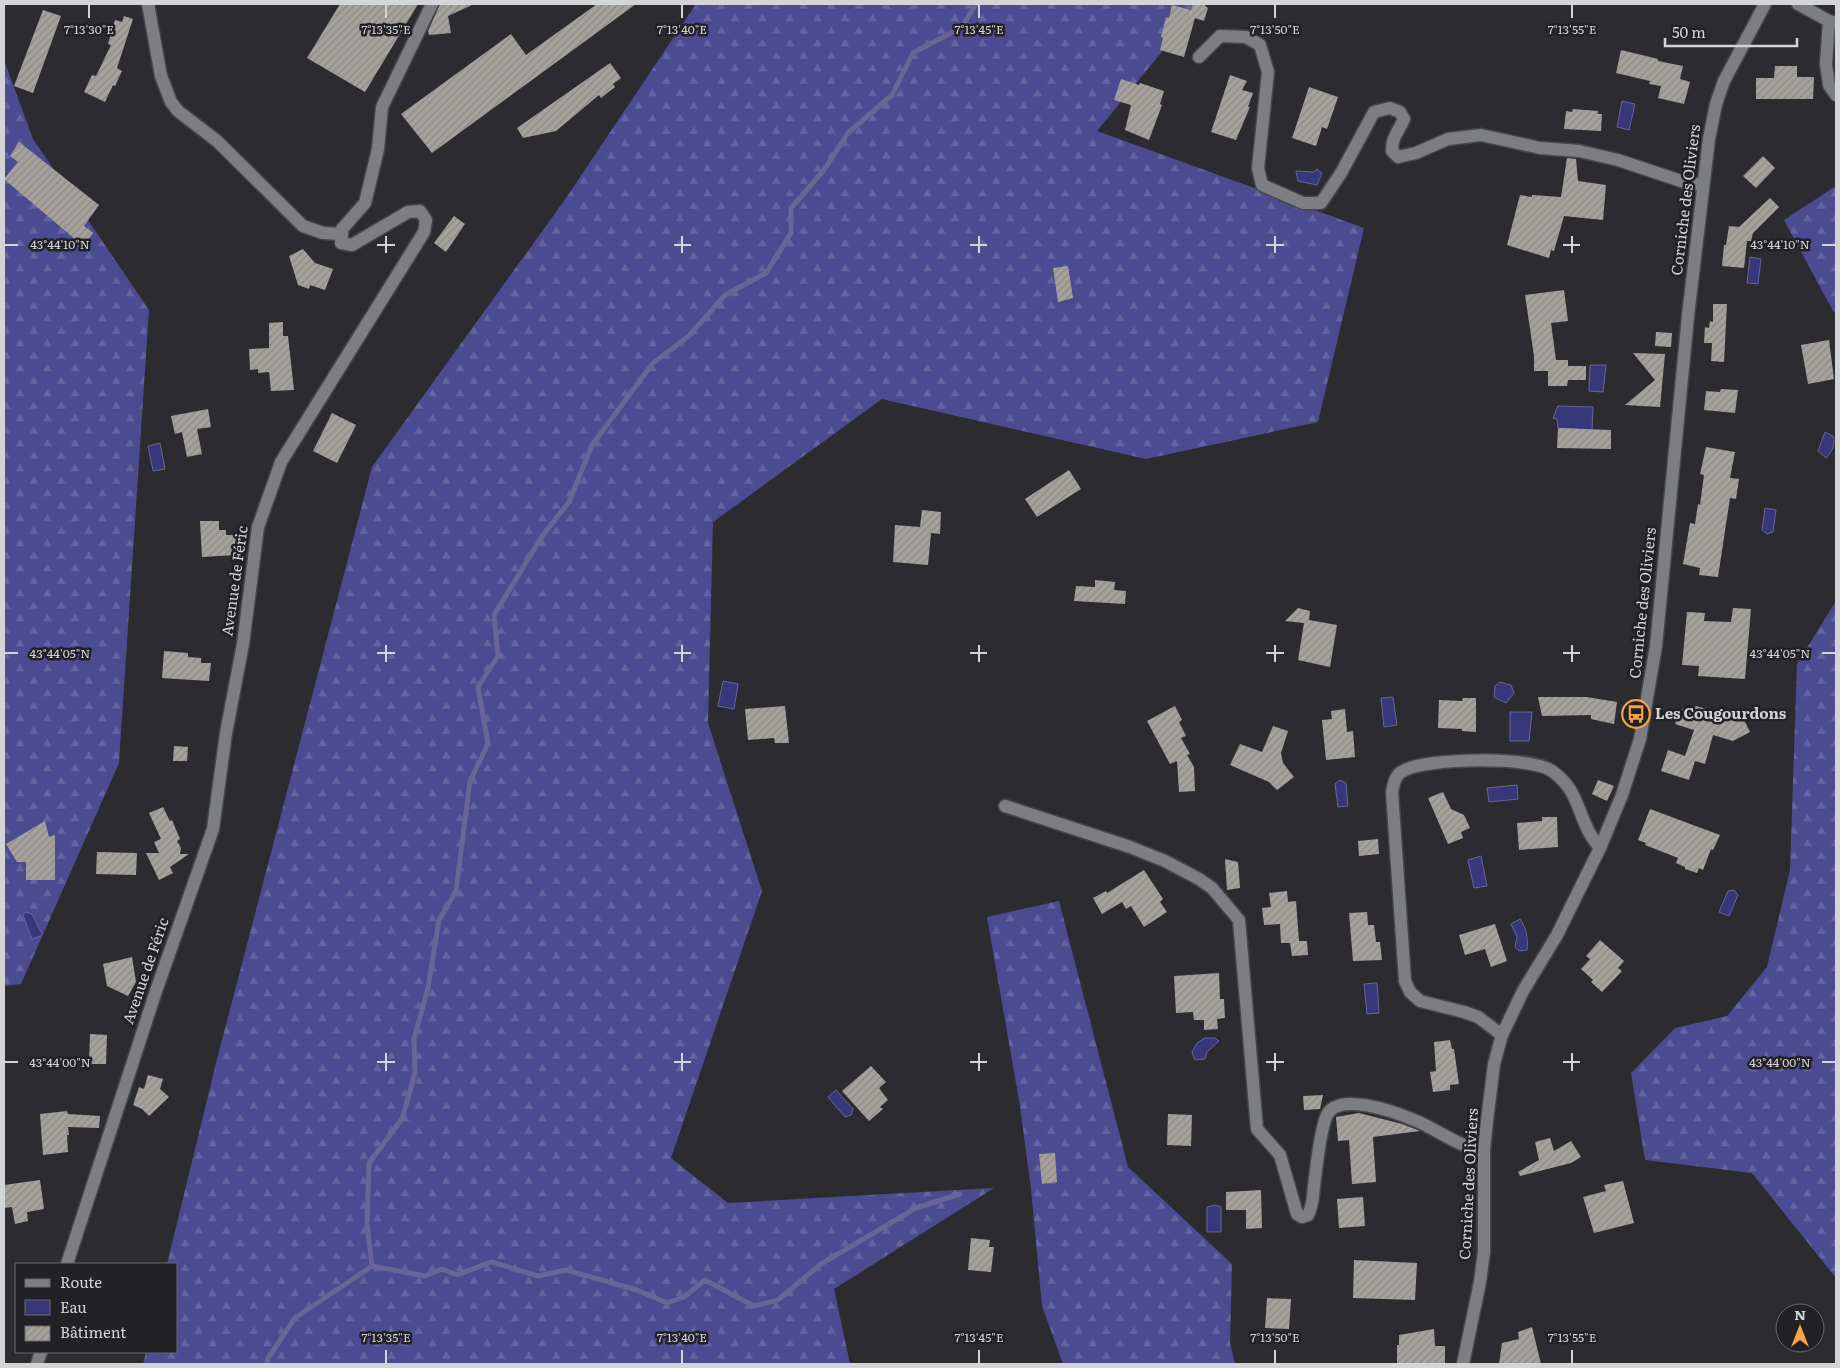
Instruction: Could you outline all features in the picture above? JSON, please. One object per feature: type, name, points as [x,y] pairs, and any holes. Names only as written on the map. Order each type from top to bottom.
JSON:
[{"type":"street","points":[[148,4],[161,76],[171,102],[178,111],[218,141],[303,226],[323,233],[342,234],[342,229],[365,203],[378,149],[382,107],[432,4]]},
{"type":"street","name":"Corniche des Oliviers","points":[[1463,1364],[1477,1299],[1484,1252],[1484,1150],[1494,1064],[1502,1035],[1523,991],[1557,935],[1600,848],[1632,766],[1647,705],[1656,646],[1703,185],[1712,120],[1724,82],[1765,4]]},
{"type":"street","points":[[1798,4],[1833,22],[1826,64],[1829,85],[1836,95]]},
{"type":"street","points":[[1199,57],[1220,36],[1246,37],[1260,45],[1268,72],[1258,168],[1262,184],[1303,203],[1321,203],[1332,189],[1374,112],[1390,108],[1400,112],[1404,119],[1392,140],[1392,151],[1398,157],[1416,153],[1448,139],[1481,135],[1540,148],[1578,151],[1618,160],[1684,182],[1703,185]]},
{"type":"street","name":"Avenue de Féric","points":[[67,1263],[156,991],[213,829],[226,733],[243,644],[258,528],[281,462],[424,232],[426,220],[420,211],[408,212],[352,245],[341,243],[342,234]]},
{"type":"street","points":[[1502,1035],[1478,1017],[1420,1001],[1410,992],[1406,981],[1403,944],[1392,792],[1394,780],[1406,769],[1432,764],[1498,761],[1526,763],[1550,769],[1566,782],[1578,803],[1589,832],[1600,848]]},
{"type":"street","points":[[1005,806],[1130,847],[1165,861],[1212,888],[1239,920],[1257,1129],[1280,1155],[1297,1214],[1302,1218],[1308,1215],[1312,1208],[1326,1116],[1332,1108],[1341,1104],[1359,1104],[1384,1109],[1415,1120],[1467,1147],[1484,1150]]},
{"type":"green space","points":[[696,4],[1201,4],[1097,131],[1364,228],[1318,422],[1146,459],[882,399],[713,522],[708,723],[762,891],[671,1158],[728,1203],[994,1188],[834,1289],[850,1364],[143,1364],[146,1353],[178,1353],[178,1263],[167,1263],[217,1059],[372,467],[564,201]]},
{"type":"green space","points":[[4,60],[33,139],[149,310],[119,763],[21,984],[4,986]]},
{"type":"green space","points":[[1836,186],[1836,314],[1784,220]]},
{"type":"green space","points":[[1836,601],[1836,1278],[1752,1173],[1645,1160],[1631,1073],[1675,1028],[1727,1016],[1767,967],[1790,870],[1797,664]]},
{"type":"green space","points":[[1059,901],[1128,1167],[1232,1264],[1230,1343],[1235,1364],[1063,1364],[1042,1306],[1031,1189],[1020,1106],[987,917]]},
{"type":"water","points":[[1622,101],[1635,104],[1629,130],[1617,127]]},
{"type":"water","points":[[1317,169],[1322,173],[1317,185],[1298,181],[1296,171],[1314,172]]},
{"type":"water","points":[[1750,257],[1761,259],[1758,284],[1747,283]]},
{"type":"water","points":[[1590,365],[1606,365],[1603,392],[1589,391]]},
{"type":"water","points":[[1558,406],[1593,407],[1592,430],[1558,428],[1557,419],[1553,418]]},
{"type":"water","points":[[1825,432],[1833,436],[1834,443],[1832,450],[1826,458],[1818,451]]},
{"type":"water","points":[[160,443],[165,469],[153,471],[148,446]]},
{"type":"water","points":[[1765,508],[1776,510],[1773,532],[1767,534],[1762,530]]},
{"type":"water","points":[[723,681],[738,684],[734,709],[718,706]]},
{"type":"water","points":[[1500,682],[1511,685],[1514,693],[1506,703],[1494,697],[1495,686]]},
{"type":"water","points":[[1393,697],[1397,725],[1384,727],[1381,698]]},
{"type":"water","points":[[1510,712],[1532,712],[1529,741],[1510,741]]},
{"type":"water","points":[[1340,780],[1346,783],[1348,806],[1338,807],[1335,784]]},
{"type":"water","points":[[1517,785],[1518,799],[1489,802],[1487,788]]},
{"type":"water","points":[[1481,856],[1487,886],[1474,888],[1468,860]]},
{"type":"water","points":[[1734,890],[1738,895],[1729,916],[1719,912],[1728,891]]},
{"type":"water","points":[[26,912],[32,914],[42,934],[41,936],[32,939],[23,915]]},
{"type":"water","points":[[1520,919],[1526,930],[1527,950],[1519,951],[1515,947],[1517,937],[1511,924]]},
{"type":"water","points":[[1377,983],[1379,1013],[1367,1014],[1364,984]]},
{"type":"water","points":[[1205,1038],[1215,1038],[1219,1041],[1207,1052],[1205,1059],[1195,1060],[1192,1052],[1197,1043]]},
{"type":"water","points":[[836,1090],[853,1109],[851,1115],[845,1117],[828,1097]]},
{"type":"water","points":[[1215,1205],[1221,1207],[1221,1232],[1207,1232],[1207,1207]]},
{"type":"building","points":[[340,4],[418,4],[365,92],[307,58]]},
{"type":"building","points":[[440,4],[474,4],[448,16],[451,33],[429,35],[428,31]]},
{"type":"building","points":[[597,4],[636,4],[432,153],[401,114],[511,34],[526,55]]},
{"type":"building","points":[[1193,4],[1203,4],[1208,8],[1204,21],[1195,18],[1184,57],[1160,50],[1166,17],[1169,18],[1172,5],[1191,10]]},
{"type":"building","points":[[43,10],[61,16],[33,93],[14,86]]},
{"type":"building","points":[[124,16],[133,19],[117,68],[122,71],[105,102],[84,92],[92,75],[96,76],[111,45],[108,44],[115,20],[122,22]]},
{"type":"building","points":[[1621,50],[1683,66],[1680,79],[1690,82],[1684,104],[1658,98],[1661,86],[1649,84],[1650,81],[1616,73]]},
{"type":"building","points":[[610,63],[621,78],[613,84],[615,87],[601,98],[599,95],[556,131],[523,138],[517,128]]},
{"type":"building","points":[[1775,66],[1797,66],[1797,77],[1814,77],[1813,99],[1756,99],[1756,78],[1774,78]]},
{"type":"building","points":[[1230,75],[1247,81],[1242,90],[1253,93],[1248,107],[1250,107],[1236,140],[1211,132]]},
{"type":"building","points":[[1121,79],[1164,91],[1160,104],[1162,105],[1149,140],[1125,130],[1131,105],[1114,100]]},
{"type":"building","points":[[1309,87],[1338,97],[1327,129],[1322,127],[1316,146],[1292,138]]},
{"type":"building","points":[[1573,109],[1598,111],[1598,114],[1602,114],[1601,131],[1564,129],[1566,111],[1572,112]]},
{"type":"building","points":[[19,142],[99,205],[84,226],[93,233],[83,246],[4,179],[18,162],[10,156]]},
{"type":"building","points":[[1763,156],[1775,168],[1756,188],[1743,176]]},
{"type":"building","points":[[1567,158],[1576,159],[1578,181],[1606,185],[1603,220],[1564,216],[1554,251],[1551,250],[1549,258],[1507,245],[1520,195],[1561,197]]},
{"type":"building","points":[[1770,198],[1779,207],[1753,233],[1751,241],[1747,241],[1744,268],[1722,266],[1724,245],[1726,245],[1729,226],[1739,227]]},
{"type":"building","points":[[454,216],[465,224],[446,252],[434,243]]},
{"type":"building","points":[[303,249],[315,263],[333,269],[325,290],[310,285],[309,289],[298,285],[289,256]]},
{"type":"building","points":[[1068,266],[1073,298],[1058,302],[1053,268]]},
{"type":"building","points":[[1564,290],[1568,321],[1551,323],[1556,360],[1568,360],[1568,366],[1586,366],[1586,380],[1568,380],[1567,386],[1548,386],[1548,371],[1534,371],[1534,356],[1525,295]]},
{"type":"building","points":[[1713,304],[1727,304],[1724,362],[1711,361],[1712,343],[1704,343],[1705,327],[1709,328],[1710,321],[1713,322]]},
{"type":"building","points":[[283,322],[283,336],[288,336],[294,390],[271,391],[269,372],[258,373],[258,369],[250,370],[249,349],[269,348],[269,323]]},
{"type":"building","points":[[1656,332],[1672,333],[1671,347],[1655,346]]},
{"type":"building","points":[[1829,340],[1834,379],[1808,384],[1801,345]]},
{"type":"building","points":[[1633,353],[1665,354],[1660,407],[1625,405],[1655,380]]},
{"type":"building","points":[[1721,389],[1738,390],[1735,413],[1704,410],[1706,391],[1720,392]]},
{"type":"building","points":[[208,409],[211,427],[197,429],[202,454],[187,457],[182,432],[175,434],[171,416]]},
{"type":"building","points":[[332,413],[356,425],[337,463],[313,451]]},
{"type":"building","points":[[1558,428],[1611,430],[1611,449],[1557,448]]},
{"type":"building","points":[[1706,447],[1735,452],[1730,478],[1739,479],[1736,499],[1730,498],[1718,577],[1699,575],[1700,568],[1683,564],[1690,523],[1695,524],[1698,504],[1700,505],[1704,475],[1700,474]]},
{"type":"building","points":[[1069,470],[1081,489],[1037,517],[1025,499]]},
{"type":"building","points":[[922,510],[941,512],[940,534],[931,533],[928,565],[893,562],[895,525],[920,527]]},
{"type":"building","points":[[200,521],[219,521],[219,530],[226,530],[226,535],[236,535],[236,555],[202,557]]},
{"type":"building","points":[[1095,580],[1115,582],[1114,590],[1126,591],[1125,604],[1074,601],[1076,586],[1095,587]]},
{"type":"building","points":[[1298,608],[1310,611],[1309,620],[1337,625],[1330,667],[1298,660],[1304,623],[1285,621]]},
{"type":"building","points":[[1733,608],[1751,609],[1745,679],[1698,676],[1699,666],[1682,665],[1687,612],[1705,613],[1704,621],[1731,622]]},
{"type":"building","points":[[164,651],[188,653],[188,657],[201,658],[201,663],[211,663],[209,681],[162,678]]},
{"type":"building","points":[[1538,697],[1587,697],[1617,702],[1614,724],[1591,719],[1591,715],[1542,716]]},
{"type":"building","points":[[1463,698],[1476,698],[1476,732],[1462,731],[1462,729],[1438,728],[1439,700],[1462,701]]},
{"type":"building","points":[[785,706],[789,743],[775,743],[774,738],[748,740],[745,709]]},
{"type":"building","points":[[1175,706],[1182,720],[1179,722],[1186,736],[1181,738],[1190,754],[1187,755],[1194,767],[1195,791],[1179,792],[1177,761],[1170,764],[1147,721]]},
{"type":"building","points":[[1687,706],[1690,710],[1696,706],[1744,720],[1750,732],[1733,741],[1713,735],[1705,764],[1695,761],[1689,780],[1661,771],[1668,750],[1685,756],[1694,730],[1675,724],[1679,711]]},
{"type":"building","points":[[1345,709],[1347,732],[1353,731],[1355,757],[1326,760],[1322,720],[1332,719],[1331,711]]},
{"type":"building","points":[[1273,726],[1288,731],[1281,753],[1283,763],[1294,777],[1277,790],[1269,782],[1230,765],[1240,744],[1262,752]]},
{"type":"building","points":[[174,746],[188,747],[187,761],[173,761]]},
{"type":"building","points":[[1598,780],[1614,786],[1607,801],[1592,794]]},
{"type":"building","points":[[1443,792],[1451,809],[1464,815],[1470,828],[1461,832],[1463,838],[1448,844],[1428,798]]},
{"type":"building","points":[[163,807],[170,821],[172,820],[180,839],[177,841],[181,848],[180,854],[189,854],[170,867],[173,873],[159,880],[146,853],[159,853],[154,842],[161,839],[149,813]]},
{"type":"building","points":[[1650,809],[1720,835],[1713,850],[1711,849],[1703,870],[1699,868],[1697,873],[1685,869],[1685,867],[1676,863],[1678,858],[1645,845],[1646,843],[1638,840]]},
{"type":"building","points":[[1542,817],[1557,817],[1558,847],[1519,850],[1517,823],[1542,821]]},
{"type":"building","points":[[45,821],[49,837],[55,835],[55,880],[26,880],[26,862],[17,862],[6,844]]},
{"type":"building","points":[[1378,839],[1379,854],[1359,856],[1358,841]]},
{"type":"building","points":[[97,852],[137,853],[136,875],[96,874]]},
{"type":"building","points":[[1225,859],[1238,862],[1240,888],[1227,890]]},
{"type":"building","points":[[1144,870],[1163,899],[1160,902],[1167,912],[1144,927],[1131,906],[1126,909],[1122,902],[1102,914],[1093,898],[1106,891],[1107,893]]},
{"type":"building","points":[[1287,891],[1288,902],[1296,901],[1299,941],[1307,941],[1308,955],[1292,956],[1290,943],[1281,943],[1280,924],[1264,925],[1262,908],[1271,907],[1269,893]]},
{"type":"building","points":[[1367,912],[1368,925],[1374,925],[1376,942],[1380,942],[1382,960],[1353,961],[1349,913]]},
{"type":"building","points":[[1495,924],[1507,961],[1491,967],[1485,949],[1465,955],[1459,935]]},
{"type":"building","points":[[1600,940],[1624,961],[1618,968],[1622,971],[1602,992],[1581,969],[1590,959],[1586,956]]},
{"type":"building","points":[[132,957],[136,982],[128,996],[107,986],[103,964]]},
{"type":"building","points":[[1219,973],[1220,999],[1224,999],[1225,1018],[1217,1019],[1218,1029],[1204,1030],[1204,1020],[1194,1020],[1193,1012],[1176,1013],[1174,976]]},
{"type":"building","points":[[90,1034],[107,1035],[106,1064],[89,1064]]},
{"type":"building","points":[[1450,1040],[1452,1049],[1454,1049],[1459,1084],[1450,1085],[1450,1090],[1433,1092],[1430,1072],[1436,1071],[1434,1042]]},
{"type":"building","points":[[871,1066],[886,1082],[879,1088],[888,1100],[880,1107],[883,1109],[869,1121],[842,1091]]},
{"type":"building","points":[[148,1075],[163,1079],[160,1089],[169,1097],[149,1116],[142,1109],[133,1105],[139,1087],[144,1089]]},
{"type":"building","points":[[1323,1095],[1320,1109],[1304,1110],[1303,1096]]},
{"type":"building","points":[[67,1111],[68,1114],[100,1116],[99,1128],[68,1127],[68,1152],[43,1155],[40,1114]]},
{"type":"building","points":[[1359,1113],[1402,1124],[1420,1131],[1373,1137],[1376,1182],[1352,1184],[1349,1140],[1338,1141],[1336,1117]]},
{"type":"building","points":[[1168,1114],[1192,1115],[1191,1146],[1167,1145]]},
{"type":"building","points":[[1550,1138],[1554,1151],[1571,1141],[1581,1157],[1571,1163],[1520,1176],[1518,1172],[1539,1160],[1535,1142]]},
{"type":"building","points":[[1055,1153],[1057,1182],[1042,1184],[1039,1154]]},
{"type":"building","points":[[40,1180],[44,1209],[27,1212],[28,1221],[15,1224],[12,1207],[4,1208],[4,1185]]},
{"type":"building","points":[[1623,1181],[1634,1223],[1594,1233],[1583,1197],[1606,1191],[1604,1185]]},
{"type":"building","points":[[1261,1190],[1262,1228],[1246,1229],[1246,1210],[1226,1210],[1226,1192]]},
{"type":"building","points":[[1363,1197],[1365,1226],[1339,1228],[1337,1199]]},
{"type":"building","points":[[971,1238],[990,1240],[989,1247],[994,1247],[991,1272],[968,1270]]},
{"type":"building","points":[[1354,1260],[1417,1263],[1415,1300],[1353,1298]]},
{"type":"building","points":[[1267,1298],[1291,1299],[1289,1329],[1265,1328]]},
{"type":"building","points":[[1532,1327],[1541,1364],[1499,1364],[1502,1343],[1519,1339],[1518,1332]]},
{"type":"building","points":[[1434,1329],[1435,1346],[1445,1346],[1445,1364],[1397,1364],[1399,1335]]},
{"type":"waterway","points":[[267,1364],[268,1358],[295,1318],[372,1266],[367,1224],[369,1163],[402,1119],[415,1073],[414,1039],[428,988],[439,920],[456,891],[470,781],[488,744],[478,687],[498,656],[494,615],[543,535],[569,502],[592,445],[653,363],[689,336],[725,295],[766,273],[791,233],[791,208],[824,170],[848,133],[892,95],[913,53],[962,27],[976,4]]},
{"type":"waterway","points":[[372,1266],[425,1276],[442,1269],[457,1275],[491,1262],[538,1276],[566,1270],[637,1290],[667,1303],[684,1297],[705,1280],[754,1306],[778,1300],[821,1264],[916,1208],[960,1194]]},
{"type":"place","name":"Les Cougourdons","points":[[1636,714]]}]
